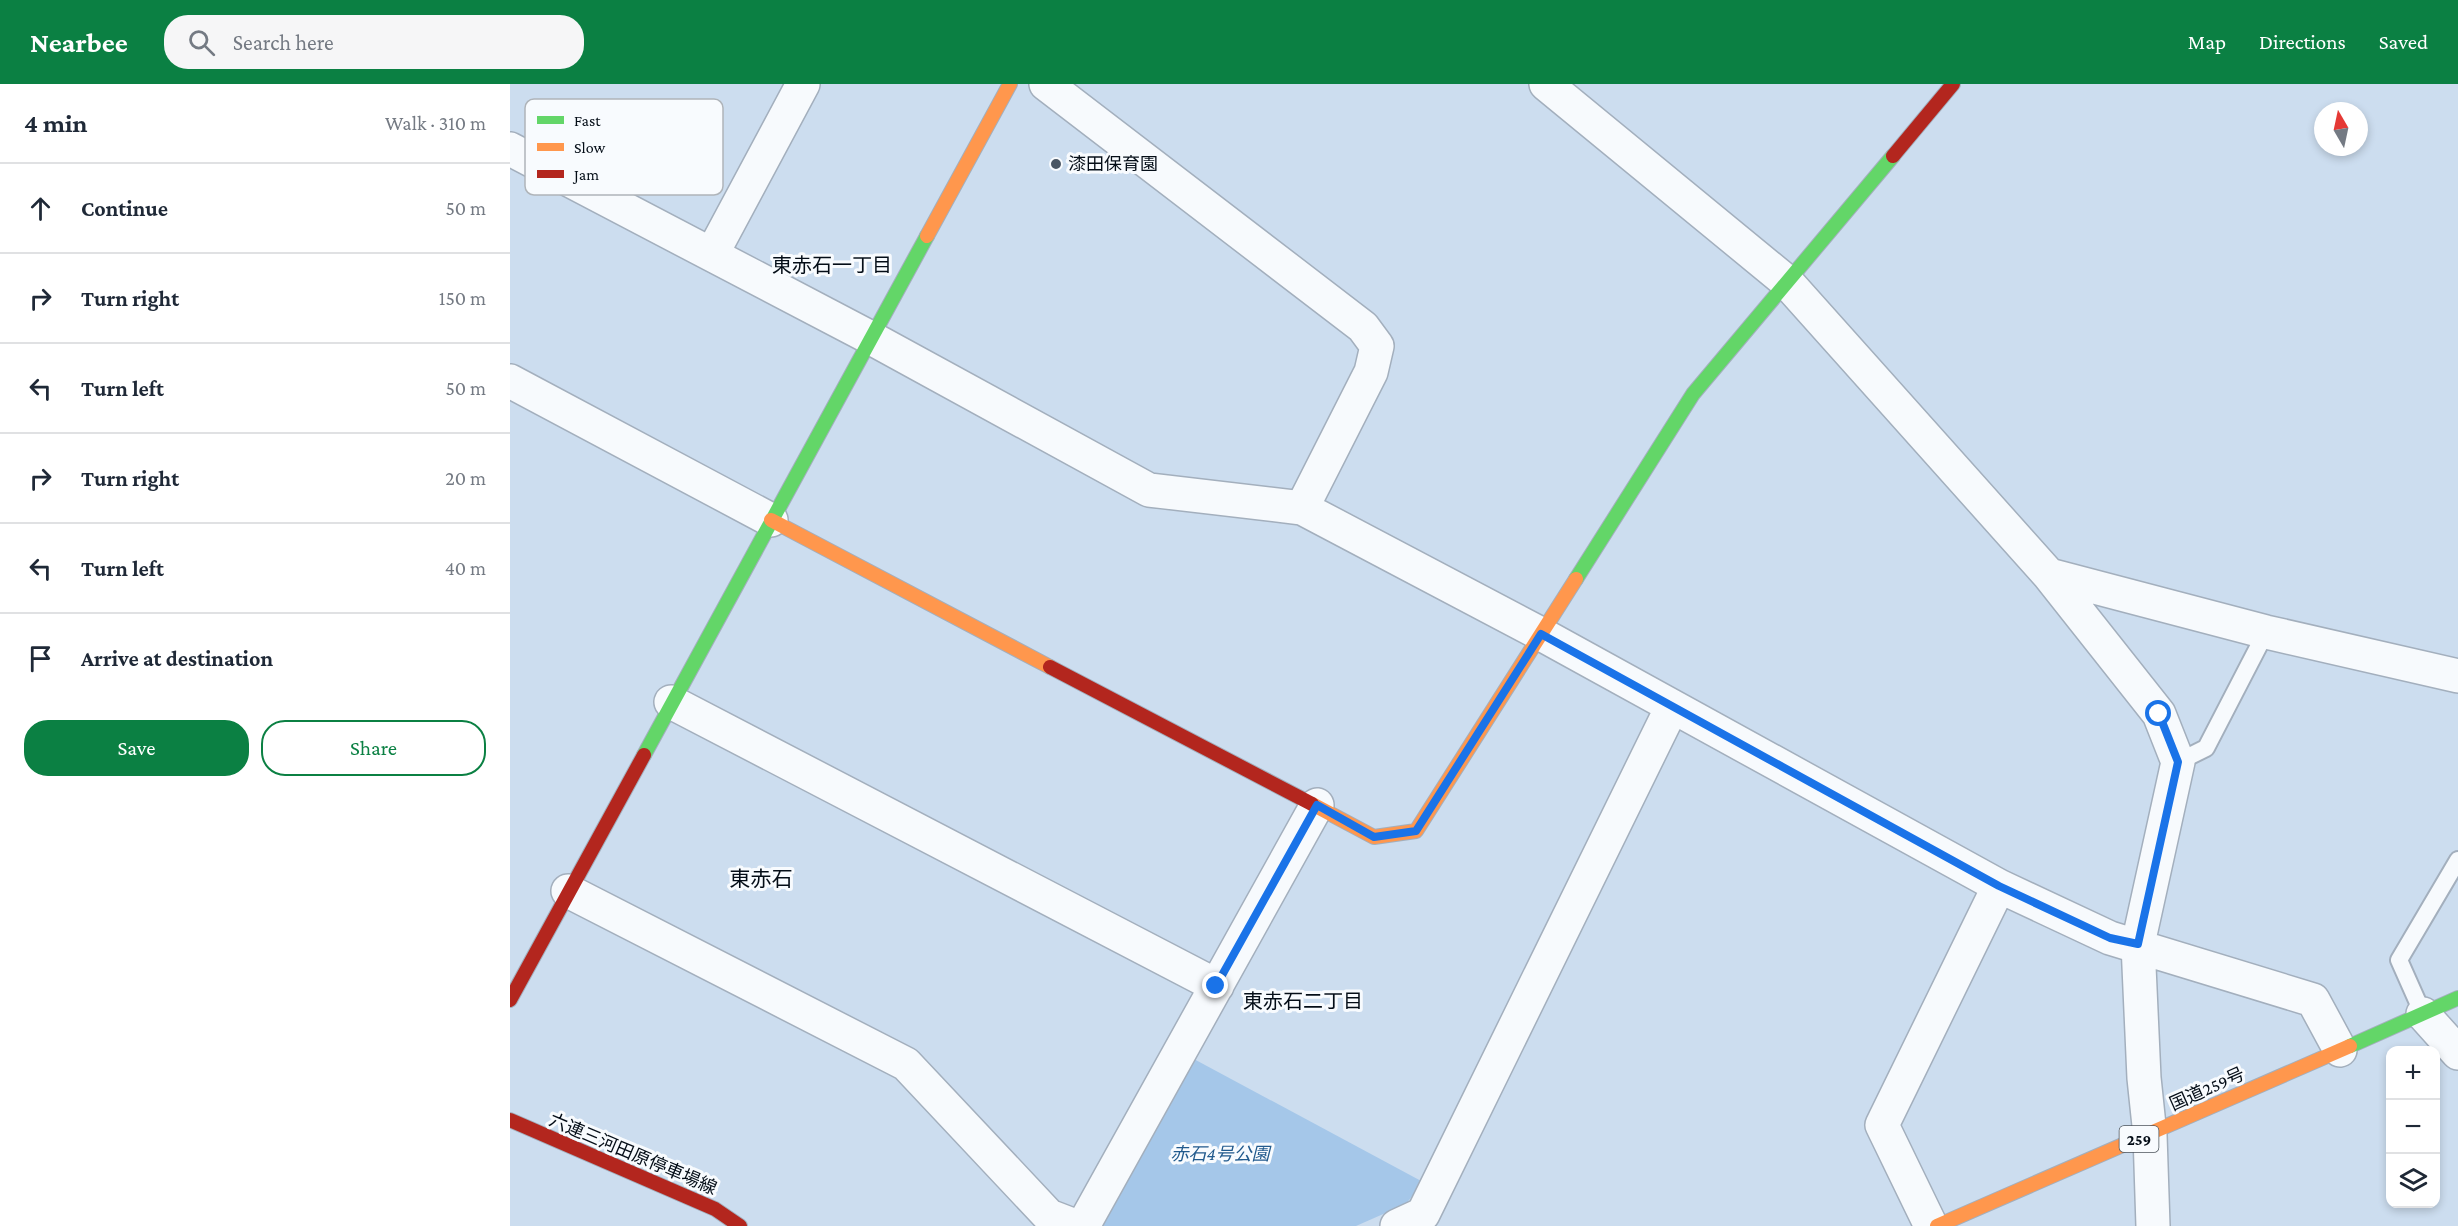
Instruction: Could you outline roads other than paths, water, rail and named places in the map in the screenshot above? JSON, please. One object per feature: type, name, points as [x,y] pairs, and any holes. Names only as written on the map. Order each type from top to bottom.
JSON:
[{"type":"main road","points":[[510,1000],[1010,84]]},
{"type":"main road","points":[[771,520],[1317,805],[1374,837],[1416,831],[1693,394],[1953,84]]},
{"type":"main road","name":"国道259号","points":[[1937,1226],[2150,1135],[2458,998]]},
{"type":"main road","name":"六連三河田原停車場線","points":[[510,1120],[715,1209],[740,1226]]},
{"type":"street","points":[[1046,84],[1363,327],[1377,346],[1371,372],[1302,508]]},
{"type":"street","points":[[1546,84],[1787,282],[2049,575],[2159,714],[2178,762],[2138,944],[2144,1078],[2150,1135],[2153,1226]]},
{"type":"street","points":[[712,254],[797,86]]},
{"type":"street","points":[[510,149],[525,157]]},
{"type":"street","points":[[598,195],[871,338],[1149,490],[1302,508],[1541,634],[1999,886],[2110,938],[2138,944],[2313,1000],[2340,1050]]},
{"type":"street","points":[[510,381],[771,520]]},
{"type":"street","points":[[2049,575],[2265,632],[2458,676]]},
{"type":"street","points":[[671,702],[1216,986]]},
{"type":"street","points":[[1416,1222],[1672,707]]},
{"type":"street","points":[[1083,1226],[1317,805]]},
{"type":"street","points":[[1931,1226],[1882,1125],[1999,886]]},
{"type":"street","points":[[568,891],[906,1064],[1049,1216],[1075,1226]]},
{"type":"street","points":[[2422,1014],[2458,1053]]},
{"type":"lane","points":[[2178,762],[2206,748],[2265,632]]},
{"type":"lane","points":[[2422,1014],[2399,960],[2458,860]]},
{"type":"place","name":"漆田保育園","points":[[1056,164]]},
{"type":"district","name":"東赤石一丁目","points":[[832,265]]},
{"type":"district","name":"東赤石","points":[[761,879]]},
{"type":"district","name":"東赤石二丁目","points":[[1303,1001]]},
{"type":"park label","name":"赤石4号公園","points":[[1220,1154]]}]
